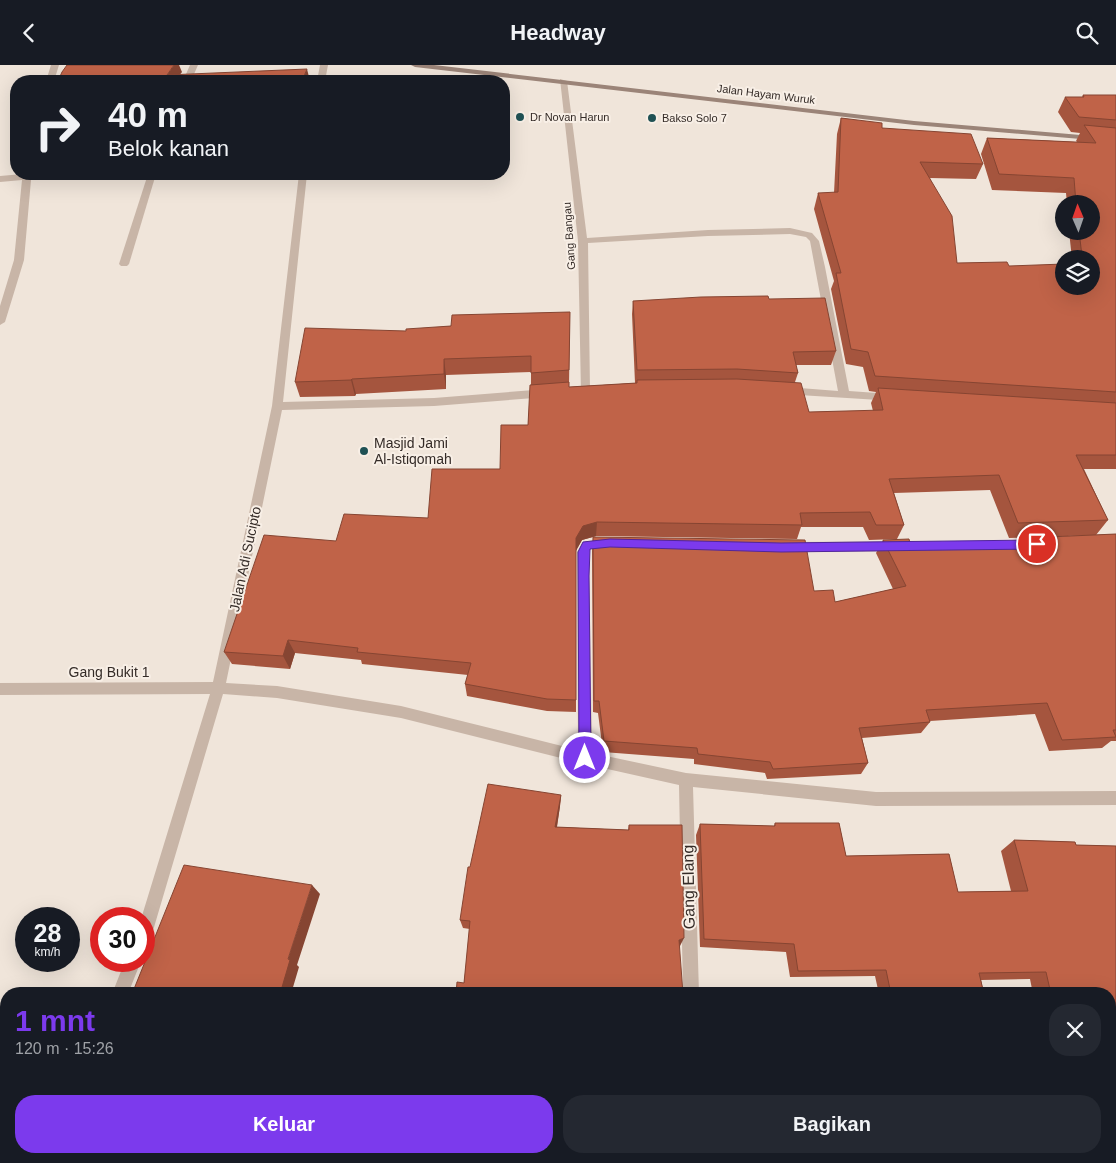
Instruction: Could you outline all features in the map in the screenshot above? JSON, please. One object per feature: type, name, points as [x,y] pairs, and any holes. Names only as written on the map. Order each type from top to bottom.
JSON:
[{"type":"street","name":"Jalan Hayam Wuruk","points":[[415,65],[508,75]]},
{"type":"street","name":"Jalan Hayam Wuruk","points":[[510,75],[914,123],[1116,140]]},
{"type":"street","name":"Gang Bangau","points":[[563,81],[583,241],[585,391]]},
{"type":"street","points":[[0,321],[19,260],[27,180]]},
{"type":"street","points":[[124,264],[150,180]]},
{"type":"street","name":"Jalan Adi Sucipto","points":[[152,907],[218,688],[277,406],[302,180]]},
{"type":"street","points":[[583,241],[717,233],[790,231],[809,235],[814,241],[820,267],[844,394]]},
{"type":"street","points":[[780,390],[902,398]]},
{"type":"street","points":[[277,406],[434,402],[556,393]]},
{"type":"street","points":[[585,758],[583,552],[587,545],[620,543]]},
{"type":"street","points":[[781,547],[954,546]]},
{"type":"street","name":"Gang Bukit 1","points":[[0,689],[218,688],[277,691],[401,711],[585,758],[686,780],[876,799],[1116,798]]},
{"type":"street","name":"Gang Elang","points":[[686,780],[691,987]]},
{"type":"street","points":[[123,987],[129,972]]},
{"type":"building","points":[[67,65],[174,65],[167,75],[61,75]]},
{"type":"building","points":[[307,69],[304,75],[167,75]]},
{"type":"building","points":[[1083,95],[1116,95],[1116,120],[1079,117],[1065,97],[1084,97]]},
{"type":"building","points":[[841,118],[882,123],[882,128],[971,134],[983,164],[920,162],[952,216],[957,263],[1007,262],[1009,266],[1055,264],[1055,295],[1100,295],[1100,250],[1081,250],[1080,240],[1100,240],[1100,195],[1075,195],[1074,178],[999,174],[987,138],[1096,143],[1084,125],[1116,128],[1116,392],[875,376],[868,352],[851,349],[836,273],[841,273],[818,193],[838,192]]},
{"type":"building","points":[[768,296],[769,299],[825,298],[836,351],[793,352],[798,373],[737,369],[637,370],[633,301]]},
{"type":"building","points":[[570,312],[569,370],[531,373],[531,356],[444,359],[444,374],[295,382],[305,328],[406,331],[406,329],[451,326],[452,315]]},
{"type":"building","points":[[737,379],[801,383],[809,412],[883,410],[878,388],[1116,403],[1116,455],[1076,455],[1108,520],[1018,523],[999,475],[889,479],[904,525],[876,525],[870,512],[800,513],[802,525],[597,522],[583,526],[576,538],[576,700],[547,699],[465,684],[471,663],[357,652],[358,648],[288,640],[283,656],[224,652],[264,535],[336,541],[344,514],[428,518],[432,469],[500,469],[501,425],[528,425],[530,385],[569,382],[569,387],[637,383],[637,380]]},
{"type":"building","points":[[1116,534],[1116,730],[1113,730],[1116,737],[1062,740],[1047,703],[926,710],[930,722],[859,728],[868,763],[773,769],[770,762],[698,754],[697,748],[604,741],[599,701],[594,701],[593,537],[805,540],[814,591],[833,590],[835,602],[906,586],[883,540],[909,539],[911,547],[1026,542],[1025,538]]},
{"type":"building","points":[[488,784],[561,795],[555,827],[629,830],[629,825],[682,825],[684,938],[679,940],[682,987],[457,987],[457,982],[464,983],[470,921],[460,920],[468,867],[470,867]]},
{"type":"building","points":[[775,823],[839,823],[846,856],[949,854],[958,892],[1028,891],[1014,840],[1075,842],[1076,845],[1116,846],[1116,987],[1049,987],[1046,972],[979,973],[982,987],[890,987],[886,970],[798,971],[794,944],[704,939],[700,824],[775,826]]},
{"type":"building","points":[[184,865],[312,885],[288,959],[290,960],[282,987],[135,987],[141,972],[155,972],[155,937]]},
{"type":"place","name":"Dr Novan Harun","points":[[520,117]]},
{"type":"place","name":"Bakso Solo 7","points":[[652,118]]},
{"type":"place","name":"Masjid Jami Al-Istiqomah","points":[[364,451]]},
{"type":"route","points":[[585,758],[583,552],[587,545],[610,543],[781,547],[1002,546],[1037,544]]}]
